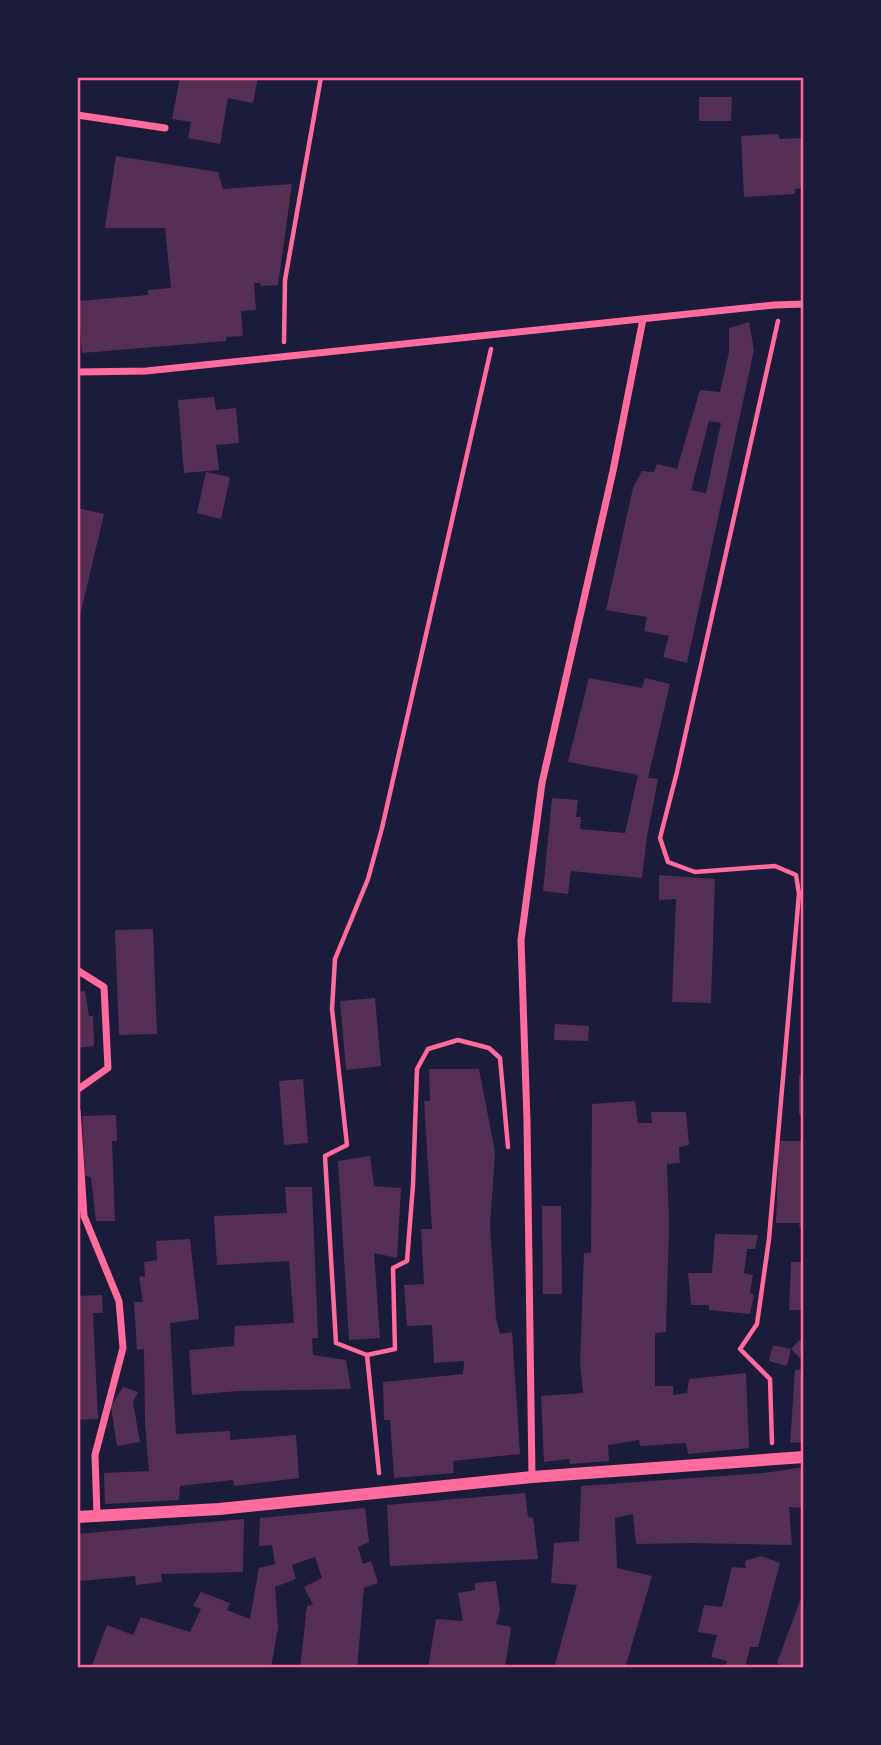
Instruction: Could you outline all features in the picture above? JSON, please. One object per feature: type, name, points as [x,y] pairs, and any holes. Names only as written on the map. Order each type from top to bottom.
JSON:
[{"type":"street","points":[[77,115],[166,128]]},
{"type":"street","points":[[77,372],[146,371],[804,304]]},
{"type":"street","points":[[532,1478],[527,1121],[521,940],[542,783],[613,471],[643,319]]},
{"type":"street","points":[[77,970],[104,987],[108,1068],[77,1090]]},
{"type":"street","points":[[77,1111],[85,1216],[119,1301],[122,1348],[95,1455],[97,1516]]},
{"type":"street","points":[[77,1517],[219,1509],[532,1478],[804,1457]]},
{"type":"path","points":[[283,357],[285,279],[321,77]]},
{"type":"path","points":[[773,1461],[771,1379],[740,1349],[757,1324],[769,1239],[799,894],[796,875],[775,866],[695,872],[667,862],[660,838],[782,305]]},
{"type":"path","points":[[495,334],[382,828],[368,879],[335,958],[332,1009],[347,1145],[325,1156],[336,1343],[368,1355],[395,1349],[393,1268],[407,1261],[417,1069],[428,1049],[458,1040],[489,1048],[500,1058],[508,1151]]},
{"type":"path","points":[[368,1355],[381,1492]]},
{"type":"building","points":[[180,77],[258,77],[253,103],[228,98],[220,144],[188,138],[191,122],[172,119]]},
{"type":"building","points":[[699,97],[732,97],[731,121],[699,121]]},
{"type":"building","points":[[778,134],[780,139],[804,138],[804,188],[795,189],[795,194],[744,197],[741,136]]},
{"type":"building","points":[[116,156],[218,172],[223,189],[292,184],[278,285],[261,286],[260,283],[254,283],[256,310],[241,311],[243,336],[226,337],[226,341],[82,353],[78,301],[148,295],[148,290],[171,288],[165,228],[105,228]]},
{"type":"building","points":[[749,322],[754,350],[687,663],[663,657],[669,636],[644,631],[647,617],[606,610],[633,488],[642,471],[654,472],[657,464],[677,469],[700,390],[720,392],[729,352],[729,328]],"holes":[[[709,421],[721,423],[706,493],[691,490]]]},
{"type":"building","points":[[214,397],[216,410],[236,408],[239,443],[216,445],[219,470],[184,473],[178,400]]},
{"type":"building","points":[[206,472],[230,477],[221,519],[197,513]]},
{"type":"building","points":[[77,508],[104,514],[78,624],[77,624]]},
{"type":"building","points":[[589,678],[642,688],[645,678],[670,684],[648,778],[658,779],[642,878],[571,871],[568,894],[543,891],[552,798],[578,800],[576,817],[581,817],[580,829],[625,833],[638,775],[568,762]]},
{"type":"building","points":[[659,875],[715,879],[711,1003],[672,1002],[676,899],[659,900]]},
{"type":"building","points":[[153,929],[157,1034],[119,1035],[115,930]]},
{"type":"building","points":[[85,991],[89,1016],[93,1016],[94,1046],[77,1048],[77,992]]},
{"type":"building","points":[[375,998],[381,1066],[346,1070],[340,1001]]},
{"type":"building","points":[[555,1024],[589,1026],[588,1041],[554,1040]]},
{"type":"building","points":[[429,1069],[479,1069],[495,1152],[490,1225],[496,1318],[500,1334],[512,1332],[520,1454],[453,1461],[454,1473],[394,1478],[390,1420],[384,1420],[383,1382],[463,1374],[464,1361],[434,1363],[432,1325],[407,1326],[404,1285],[424,1284],[421,1229],[432,1229],[424,1101],[430,1101]]},
{"type":"building","points":[[799,1075],[804,1075],[804,1115],[799,1115]]},
{"type":"building","points":[[303,1079],[308,1143],[284,1145],[279,1081]]},
{"type":"building","points":[[635,1101],[638,1123],[652,1123],[651,1112],[686,1112],[689,1145],[679,1147],[680,1163],[667,1164],[669,1226],[666,1332],[655,1333],[655,1386],[673,1386],[673,1395],[687,1393],[689,1379],[746,1373],[749,1448],[688,1454],[686,1443],[640,1446],[639,1440],[608,1445],[609,1461],[570,1464],[569,1459],[544,1462],[541,1396],[583,1393],[580,1363],[584,1253],[591,1253],[592,1104]]},
{"type":"building","points":[[116,1115],[117,1141],[112,1141],[115,1221],[96,1221],[91,1177],[85,1176],[82,1116]]},
{"type":"building","points":[[779,1141],[804,1141],[804,1228],[799,1228],[800,1223],[776,1223]]},
{"type":"building","points":[[370,1156],[374,1186],[401,1188],[397,1258],[374,1253],[380,1338],[349,1340],[338,1161]]},
{"type":"building","points":[[285,1187],[312,1187],[318,1338],[312,1338],[313,1355],[346,1360],[351,1389],[238,1391],[192,1395],[189,1350],[234,1346],[235,1326],[294,1323],[289,1261],[217,1265],[214,1216],[287,1213]]},
{"type":"building","points":[[542,1206],[561,1206],[562,1294],[543,1294]]},
{"type":"building","points":[[715,1234],[758,1235],[755,1249],[747,1249],[744,1273],[753,1275],[750,1293],[754,1295],[750,1314],[709,1310],[709,1305],[691,1305],[688,1273],[712,1273]]},
{"type":"building","points":[[190,1239],[199,1319],[170,1323],[176,1434],[230,1431],[230,1440],[296,1435],[299,1478],[234,1486],[233,1480],[180,1486],[179,1500],[105,1504],[104,1473],[149,1471],[144,1349],[137,1350],[134,1302],[143,1302],[139,1276],[145,1277],[144,1262],[157,1260],[156,1241]]},
{"type":"building","points":[[791,1262],[804,1262],[804,1310],[789,1310]]},
{"type":"building","points":[[102,1295],[103,1313],[93,1313],[98,1419],[77,1420],[77,1296]]},
{"type":"building","points":[[799,1340],[804,1343],[804,1362],[791,1349]]},
{"type":"building","points":[[773,1345],[791,1349],[787,1366],[769,1361]]},
{"type":"building","points":[[804,1369],[804,1442],[790,1443],[795,1370]]},
{"type":"building","points":[[123,1387],[138,1392],[133,1402],[140,1442],[117,1446],[111,1406]]},
{"type":"building","points":[[804,1467],[804,1508],[789,1507],[792,1545],[636,1544],[633,1514],[615,1518],[617,1568],[652,1576],[625,1668],[554,1668],[577,1585],[551,1583],[554,1543],[579,1541],[581,1486],[764,1473]]},
{"type":"building","points":[[525,1493],[528,1517],[533,1518],[538,1559],[390,1566],[387,1505]]},
{"type":"building","points":[[365,1508],[369,1542],[358,1547],[363,1564],[371,1561],[378,1583],[364,1588],[357,1668],[300,1668],[307,1606],[313,1605],[304,1587],[322,1578],[315,1557],[292,1565],[296,1579],[275,1587],[278,1627],[271,1668],[218,1668],[207,1665],[206,1668],[91,1668],[107,1625],[133,1635],[141,1617],[190,1632],[201,1609],[193,1606],[201,1592],[230,1603],[227,1610],[250,1619],[259,1568],[275,1564],[272,1545],[259,1546],[260,1518]]},
{"type":"building","points":[[244,1519],[243,1572],[161,1574],[162,1582],[136,1585],[135,1576],[80,1581],[80,1567],[77,1567],[77,1534]]},
{"type":"building","points":[[761,1556],[780,1563],[758,1647],[750,1647],[745,1668],[725,1668],[727,1661],[711,1657],[717,1635],[698,1632],[704,1605],[722,1607],[732,1567],[746,1568],[745,1561]]},
{"type":"building","points":[[496,1581],[500,1611],[496,1624],[511,1627],[505,1668],[428,1668],[436,1619],[463,1621],[458,1593],[475,1590],[475,1583]]},
{"type":"building","points":[[804,1590],[804,1668],[781,1668],[782,1665],[777,1663]]}]
